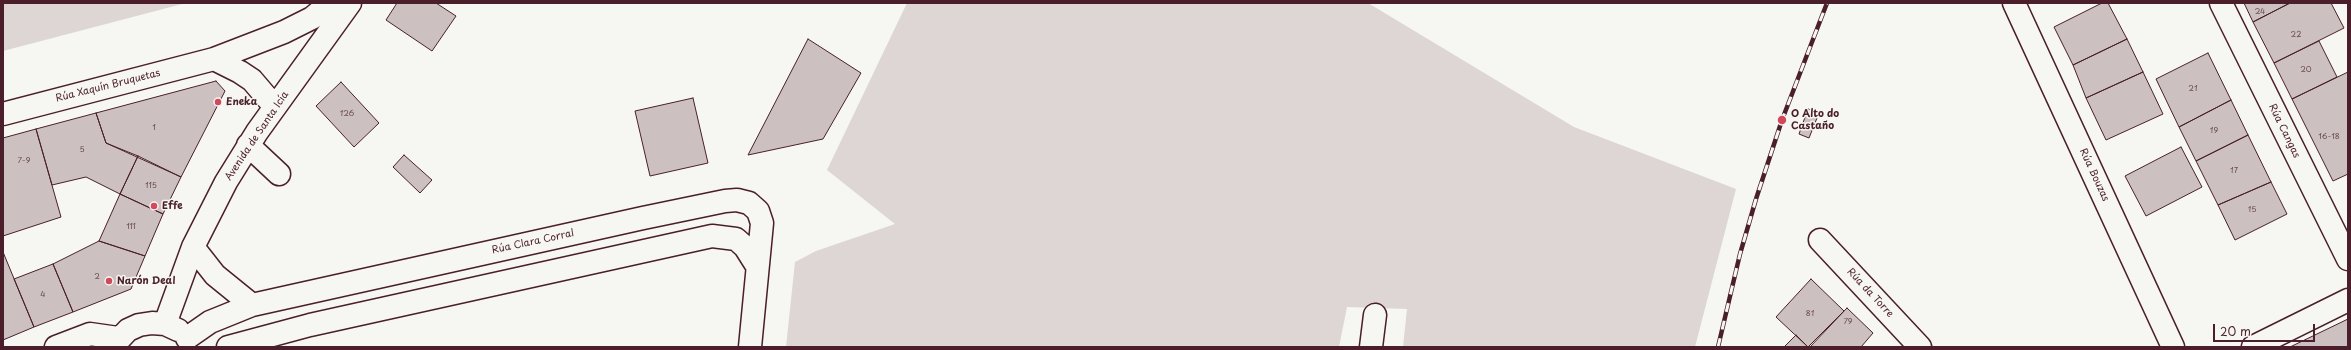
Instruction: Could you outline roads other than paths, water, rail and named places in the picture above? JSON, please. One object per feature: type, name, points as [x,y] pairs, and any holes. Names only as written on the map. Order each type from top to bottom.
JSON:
[{"type":"street","name":"Rúa Xaquín Bruquetas","points":[[3,114],[214,59],[284,32],[312,18],[330,3]]},
{"type":"street","name":"Avenida de Santa Icía","points":[[165,324],[193,247],[226,182],[248,145],[350,3]]},
{"type":"street","name":"Rúa Bouzas","points":[[2014,3],[2173,347]]},
{"type":"street","name":"Rúa Cangas","points":[[2221,3],[2348,260]]},
{"type":"street","points":[[214,59],[252,80],[275,107]]},
{"type":"street","points":[[248,145],[279,174]]},
{"type":"street","name":"Rúa Clara Corral","points":[[190,342],[210,322],[252,305],[725,201],[749,203],[758,211],[762,223],[750,347]]},
{"type":"street","points":[[228,347],[310,325],[712,236],[736,240],[745,247],[757,266]]},
{"type":"street","name":"Rúa da Torre","points":[[1820,240],[1920,347]]},
{"type":"street","points":[[193,247],[215,274],[252,305]]},
{"type":"street","points":[[2253,347],[2348,300]]},
{"type":"street","points":[[1371,347],[1374,315]]},
{"type":"street","points":[[56,347],[90,334],[115,343],[128,330],[139,324],[152,323],[165,324],[181,332],[190,342]]},
{"type":"railway","points":[[1718,347],[1740,254],[1756,199],[1782,120],[1827,3]]},
{"type":"place","name":"Eneka","points":[[218,102]]},
{"type":"place","name":"O Alto do Castaño","points":[[1782,120]]},
{"type":"place","name":"Effe","points":[[154,206]]},
{"type":"place","name":"Narón Deal","points":[[109,281]]}]
